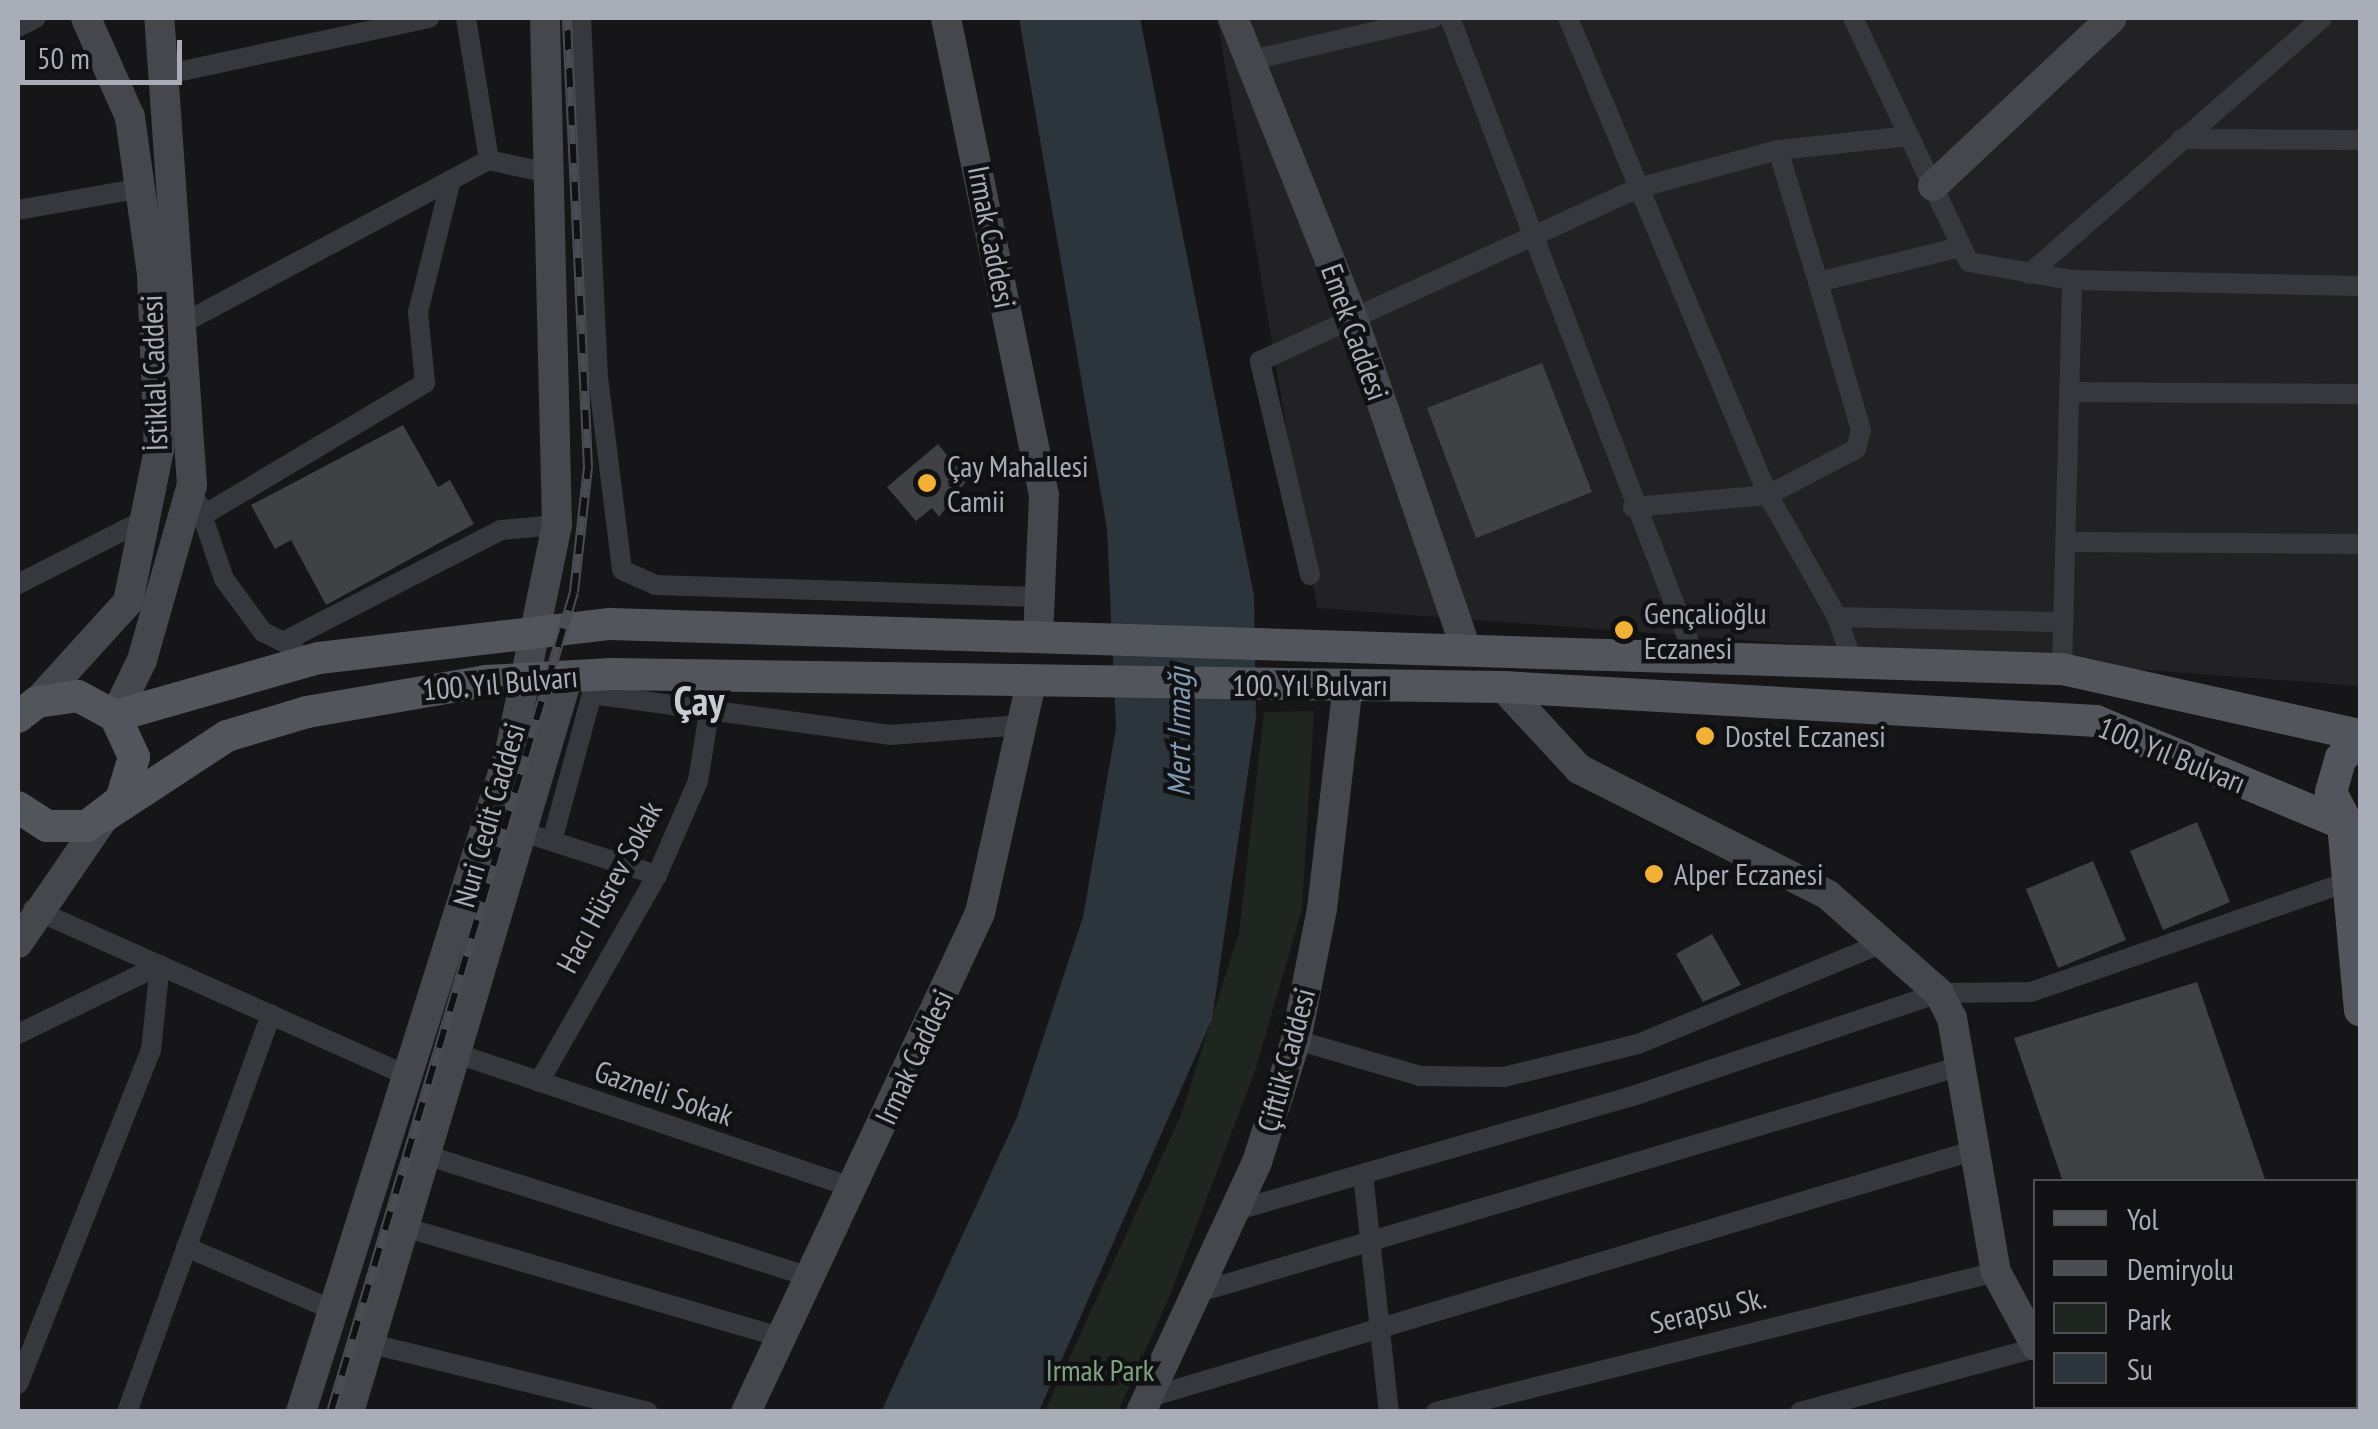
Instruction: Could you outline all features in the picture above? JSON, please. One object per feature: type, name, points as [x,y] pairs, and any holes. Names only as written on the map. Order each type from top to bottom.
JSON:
[{"type":"main road","name":"İstiklal Caddesi","points":[[24,710],[128,602],[150,516],[159,450],[141,188],[130,116],[86,18]]},
{"type":"main road","name":"İstiklal Caddesi","points":[[116,716],[142,660],[192,485],[168,74],[159,18]]},
{"type":"main road","name":"Nuri Cedit Caddesi","points":[[301,1412],[511,746],[557,525],[552,174],[544,18]]},
{"type":"main road","name":"Irmak Caddesi","points":[[946,18],[1044,495],[1045,596],[1038,636]]},
{"type":"main road","name":"Emek Caddesi","points":[[1233,18],[1352,316],[1466,651]]},
{"type":"main road","points":[[1932,186],[2112,18]]},
{"type":"main road","name":"100. Yıl Bulvarı","points":[[116,716],[319,658],[488,634],[610,624],[1321,642],[1466,651],[2062,669],[2360,738]]},
{"type":"main road","name":"100. Yıl Bulvarı","points":[[106,816],[226,736],[486,680],[612,674],[1503,687],[2096,721],[2352,831]]},
{"type":"main road","name":"Irmak Caddesi","points":[[746,1412],[814,1278],[851,1187],[980,913],[1030,683]]},
{"type":"main road","name":"Çiftlik Caddesi","points":[[1144,1405],[1234,1212],[1296,1040],[1330,859],[1348,684]]},
{"type":"main road","points":[[1503,687],[1580,769],[1743,845],[1888,941],[1939,993],[1961,1066],[1996,1272],[2033,1341]]},
{"type":"main road","name":"Nuri Cedit Caddesi","points":[[349,1412],[458,1054],[539,837],[564,689]]},
{"type":"main road","points":[[18,942],[32,909],[106,816],[132,768],[116,716],[78,696],[24,710]]},
{"type":"main road","points":[[2360,738],[2333,774],[2352,831],[2360,1010]]},
{"type":"main road","points":[[18,807],[67,829],[106,816]]},
{"type":"street","points":[[18,27],[36,18]]},
{"type":"street","points":[[168,74],[429,18]]},
{"type":"street","points":[[466,18],[489,160]]},
{"type":"street","points":[[581,18],[598,378],[622,570],[655,585],[1045,596]]},
{"type":"street","points":[[1247,61],[1433,18]]},
{"type":"street","points":[[1450,18],[1633,507],[1694,656]]},
{"type":"street","points":[[1568,18],[1768,495],[1838,617],[1852,664]]},
{"type":"street","points":[[1854,18],[1968,262],[2072,280],[2360,286]]},
{"type":"street","points":[[2029,274],[2180,138],[2322,18]]},
{"type":"street","points":[[1310,574],[1260,361],[1532,233],[1638,188],[1778,150],[1909,136]]},
{"type":"street","points":[[2180,138],[2360,140]]},
{"type":"street","points":[[1633,507],[1768,495],[1856,449],[1861,430],[1778,150]]},
{"type":"street","points":[[185,322],[489,160],[552,174]]},
{"type":"street","points":[[202,516],[424,383],[418,312],[452,180]]},
{"type":"street","points":[[18,210],[141,188]]},
{"type":"street","points":[[1818,282],[1961,247]]},
{"type":"street","points":[[2062,669],[2072,280]]},
{"type":"street","points":[[2071,392],[2360,394]]},
{"type":"street","points":[[192,485],[224,579],[262,632],[319,658]]},
{"type":"street","points":[[18,584],[150,516]]},
{"type":"street","points":[[282,642],[501,530],[557,525]]},
{"type":"street","points":[[2066,542],[2360,544]]},
{"type":"street","points":[[1838,617],[2064,622]]},
{"type":"street","points":[[657,875],[539,837],[592,694],[890,735],[1022,725]]},
{"type":"street","name":"Hacı Hüsrev Sokak","points":[[540,1082],[657,875],[698,782],[709,712]]},
{"type":"street","points":[[1234,1212],[1939,993],[2031,992],[2352,880]]},
{"type":"street","points":[[32,909],[408,1076]]},
{"type":"street","points":[[1296,1040],[1421,1076],[1504,1077],[1638,1044],[1888,941]]},
{"type":"street","points":[[18,1034],[160,966]]},
{"type":"street","points":[[18,1384],[151,1050],[160,966]]},
{"type":"street","points":[[126,1412],[270,1014]]},
{"type":"street","name":"Gazneli Sokak","points":[[458,1054],[851,1187]]},
{"type":"street","points":[[1196,1292],[1961,1066]]},
{"type":"street","points":[[1144,1405],[1381,1326],[1975,1150]]},
{"type":"street","points":[[429,1156],[814,1278]]},
{"type":"street","points":[[1364,1174],[1389,1412]]},
{"type":"street","points":[[407,1228],[783,1338]]},
{"type":"street","points":[[186,1247],[333,1310]]},
{"type":"street","name":"Serapsu Sk.","points":[[1436,1412],[1996,1272]]},
{"type":"street","points":[[372,1344],[570,1402],[648,1412]]},
{"type":"street","points":[[1800,1412],[2033,1348]]},
{"type":"shaded area","points":[[1217,18],[2360,18],[2359,686],[1317,608]]},
{"type":"green space","name":"Irmak Park","points":[[1314,711],[1302,909],[1255,1071],[1169,1298],[1118,1411],[1045,1411],[1181,1115],[1239,933],[1264,712]]},
{"type":"water","name":"Mert Irmağı","points":[[1019,18],[1140,18],[1254,596],[1256,718],[1212,1019],[1039,1411],[881,1412],[1017,1117],[1083,917],[1116,728],[1107,529]]},
{"type":"building","points":[[1542,363],[1592,492],[1476,538],[1427,408]]},
{"type":"building","points":[[403,425],[438,487],[450,480],[474,524],[326,605],[291,540],[275,549],[251,505]]},
{"type":"building","name":"Çay Mahallesi Camii","points":[[938,444],[967,480],[939,517],[932,508],[916,521],[887,487]]},
{"type":"building","points":[[2197,822],[2230,902],[2163,930],[2130,851]]},
{"type":"building","points":[[2093,861],[2126,940],[2058,968],[2026,889]]},
{"type":"building","points":[[1712,934],[1741,985],[1703,1002],[1676,954]]},
{"type":"building","points":[[2197,982],[2265,1179],[2062,1179],[2014,1038]]},
{"type":"railway","points":[[331,1412],[574,592],[588,467],[567,18]]},
{"type":"place","name":"Çay Mahallesi Camii","points":[[927,483]]},
{"type":"place","name":"Gençalioğlu Eczanesi","points":[[1624,630]]},
{"type":"place","name":"Dostel Eczanesi","points":[[1705,736]]},
{"type":"place","name":"Alper Eczanesi","points":[[1654,874]]},
{"type":"district","name":"Çay","points":[[699,700]]}]
